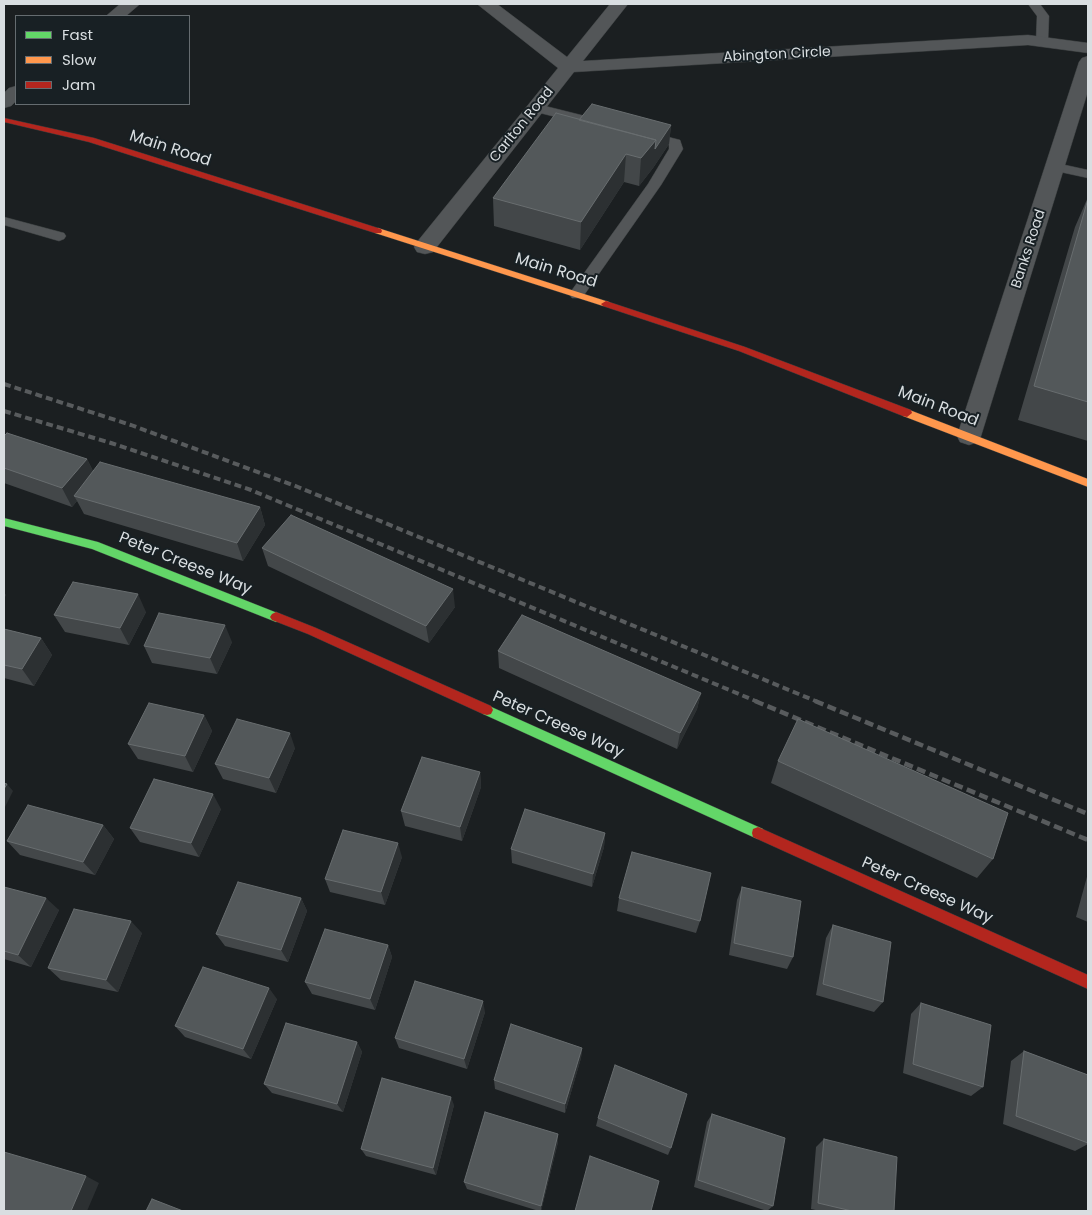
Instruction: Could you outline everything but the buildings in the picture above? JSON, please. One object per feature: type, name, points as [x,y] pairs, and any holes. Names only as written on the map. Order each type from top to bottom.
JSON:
[{"type":"main road","name":"Main Road","points":[[4,120],[91,140],[577,294],[742,349],[1088,483]]},
{"type":"main road","name":"Peter Creese Way","points":[[4,522],[94,545],[312,631],[1088,982]]},
{"type":"street","points":[[116,15],[131,4]]},
{"type":"street","points":[[486,4],[568,67]]},
{"type":"street","name":"Carlton Road","points":[[425,247],[619,4]]},
{"type":"street","name":"Abington Circle","points":[[568,67],[1042,41],[1088,48]]},
{"type":"street","name":"Banks Road","points":[[969,436],[1088,62]]},
{"type":"street","points":[[4,102],[15,93]]},
{"type":"lane","points":[[1034,4],[1043,16],[1042,41]]},
{"type":"lane","points":[[537,108],[675,143],[677,147],[654,185],[577,294]]},
{"type":"lane","points":[[1056,167],[1088,174]]},
{"type":"lane","points":[[4,221],[59,236]]},
{"type":"railway","points":[[4,384],[131,425],[298,487],[818,702]]},
{"type":"railway","points":[[4,411],[111,443],[251,490],[758,702]]},
{"type":"railway","points":[[755,701],[1088,840]]},
{"type":"railway","points":[[815,701],[1088,814]]},
{"type":"traffic: fast","points":[[4,522],[94,545],[276,617]]},
{"type":"traffic: fast","points":[[487,710],[758,833]]},
{"type":"traffic: slow","points":[[378,231],[606,304]]},
{"type":"traffic: slow","points":[[907,413],[1088,483]]},
{"type":"traffic: jam","points":[[4,120],[91,140],[378,231]]},
{"type":"traffic: jam","points":[[606,304],[742,349],[907,413]]},
{"type":"traffic: jam","points":[[276,617],[312,631],[487,710]]},
{"type":"traffic: jam","points":[[758,833],[1088,982]]}]
